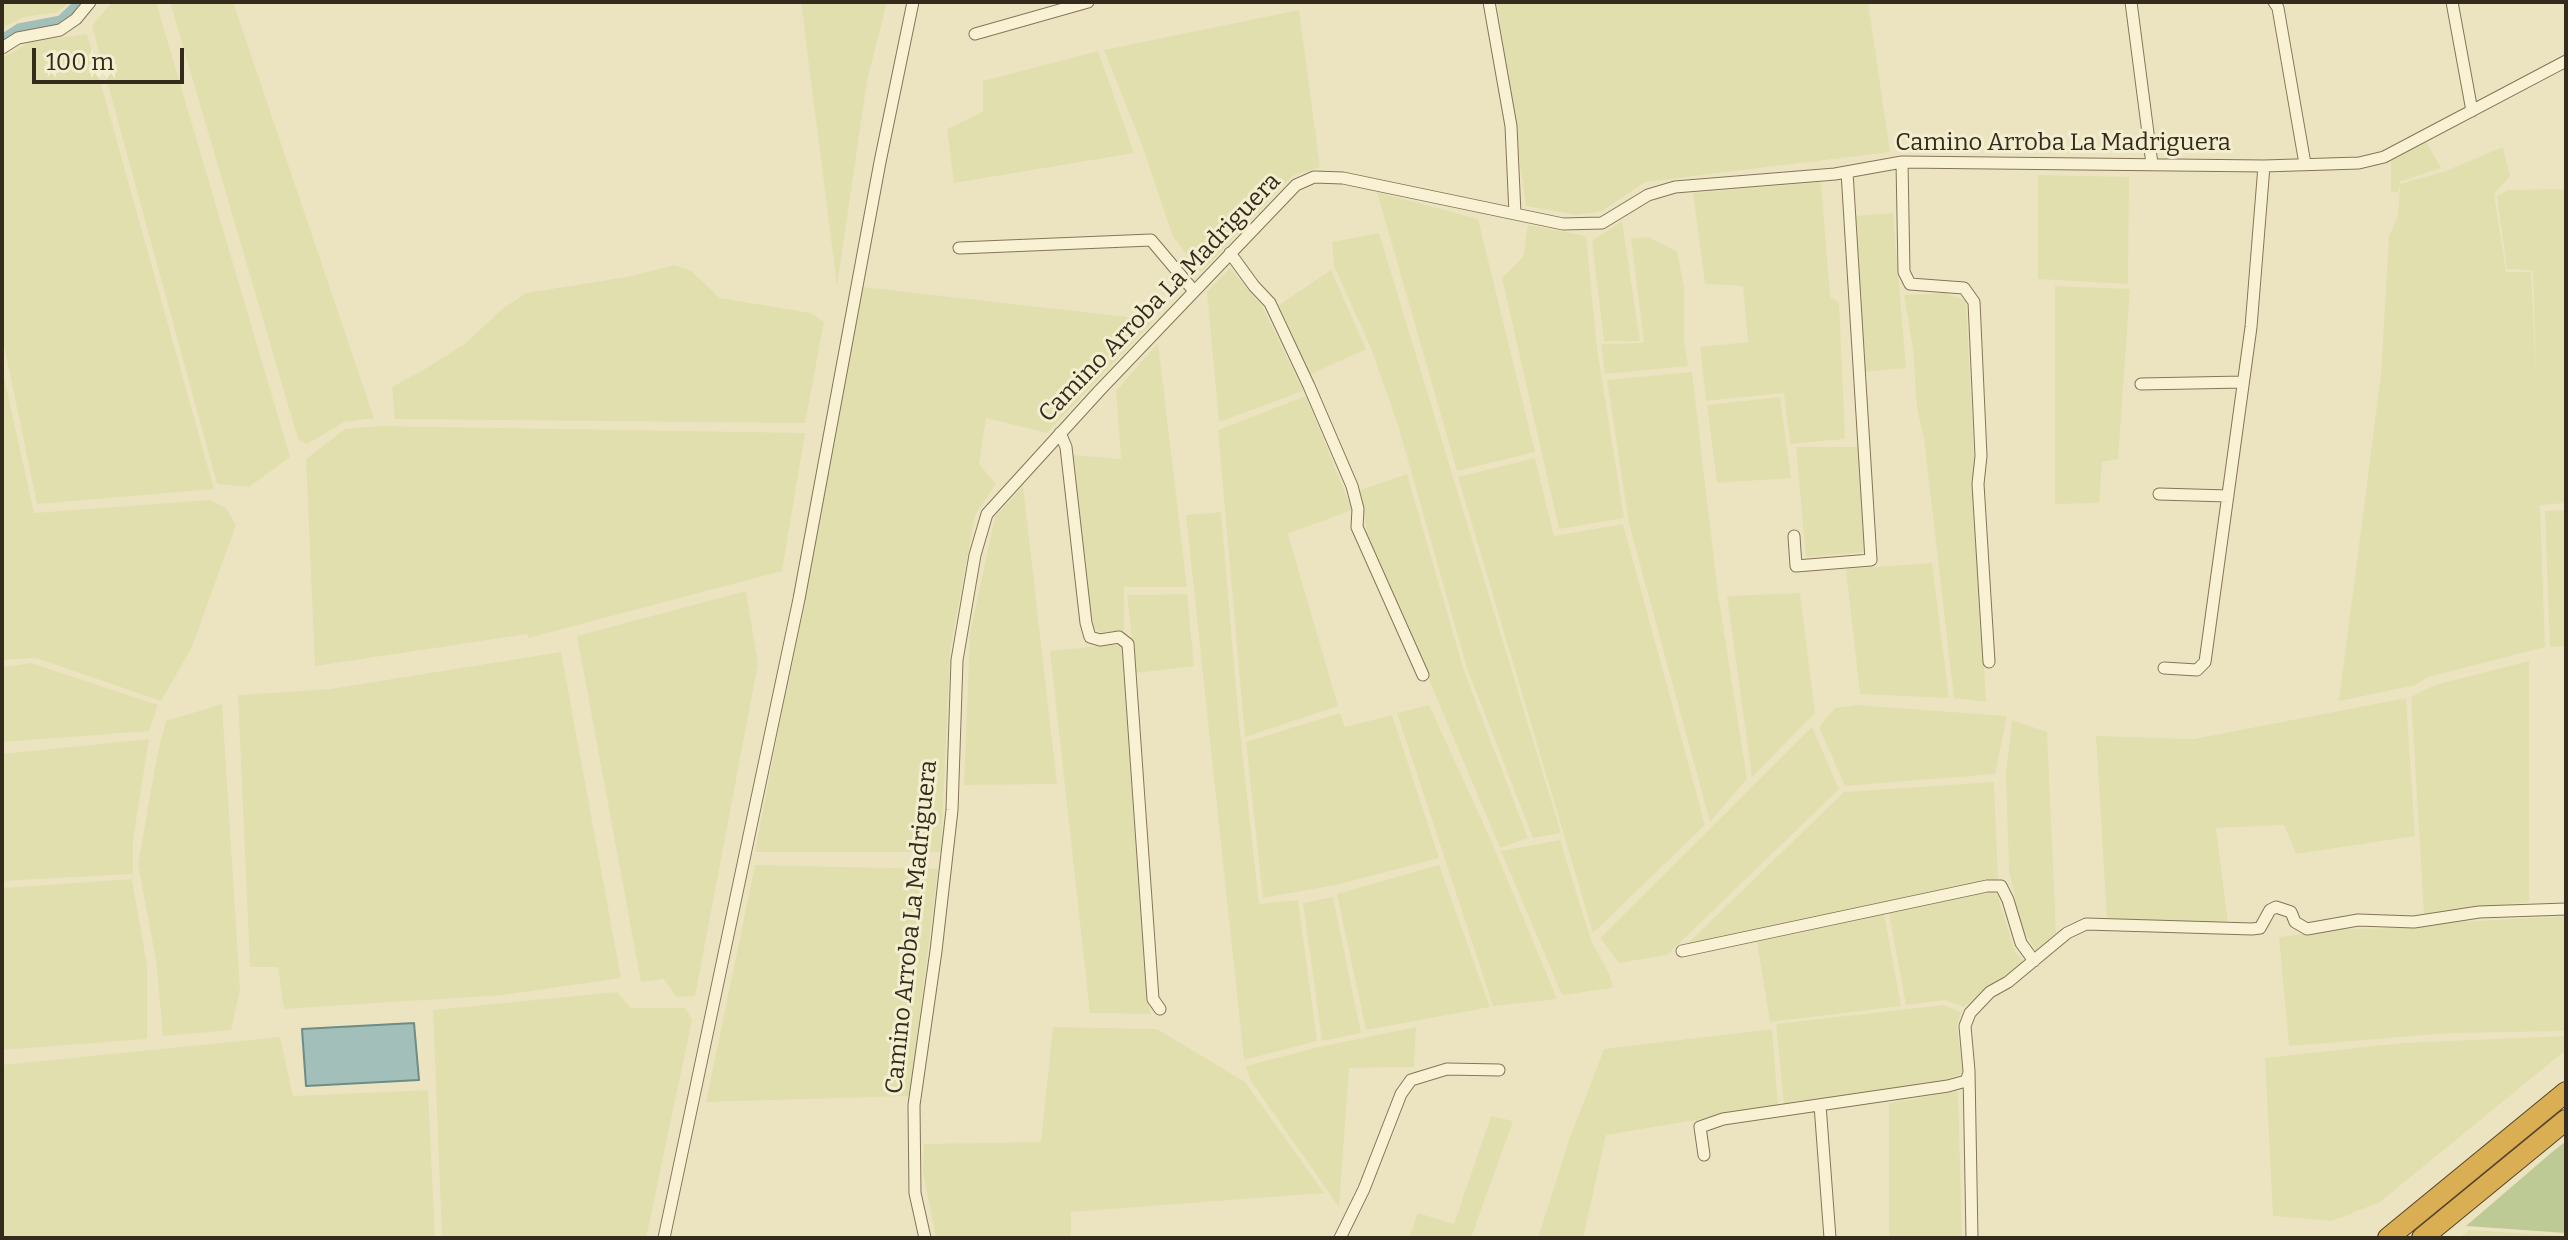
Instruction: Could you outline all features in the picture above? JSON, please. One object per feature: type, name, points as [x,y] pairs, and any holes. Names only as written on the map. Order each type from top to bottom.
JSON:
[{"type":"highway","points":[[2388,1238],[2566,1092]]},
{"type":"highway","points":[[2422,1238],[2566,1120]]},
{"type":"street","points":[[2,48],[18,38],[60,30],[76,19],[90,2]]},
{"type":"street","points":[[664,1238],[799,599],[880,162],[913,2]]},
{"type":"street","points":[[975,34],[1088,2]]},
{"type":"street","points":[[1489,2],[1511,126],[1515,214]]},
{"type":"street","points":[[2131,2],[2152,164]]},
{"type":"street","points":[[2274,2],[2278,8],[2305,164]]},
{"type":"street","points":[[2452,2],[2472,111]]},
{"type":"street","name":"Camino Arroba La Madriguera","points":[[925,1238],[915,1193],[914,1105],[950,826],[957,660],[975,555],[987,514],[1296,185],[1314,177],[1343,178],[1563,224],[1602,223],[1648,195],[1675,187],[1847,172],[1902,162],[2264,166],[2359,163],[2384,157],[2566,61]]},
{"type":"street","points":[[1902,162],[1904,272],[1910,284],[1964,288],[1974,302],[1981,456],[1978,484],[1989,662]]},
{"type":"street","points":[[2164,668],[2197,670],[2205,662],[2251,327],[2264,166]]},
{"type":"street","points":[[1794,536],[1796,566],[1871,560],[1847,172]]},
{"type":"street","points":[[959,248],[1151,240],[1194,291]]},
{"type":"street","points":[[1230,253],[1270,303],[1303,373],[1352,486],[1358,509],[1357,527],[1423,675]]},
{"type":"street","points":[[2141,384],[2243,382]]},
{"type":"street","points":[[1060,433],[1066,447],[1090,637],[1100,640],[1119,637],[1128,644],[1153,999],[1160,1009]]},
{"type":"street","points":[[2159,494],[2228,496]]},
{"type":"street","points":[[1682,951],[1987,886],[2001,886],[2021,943],[2034,961]]},
{"type":"street","points":[[1972,1238],[1969,1071],[1965,1026],[1970,1013],[1990,992],[2008,982],[2067,933],[2086,924],[2252,929],[2260,928],[2270,910],[2276,907],[2291,912],[2295,922],[2307,929],[2358,920],[2414,922],[2479,912],[2566,909]]},
{"type":"street","points":[[1340,1238],[1364,1189],[1401,1094],[1411,1080],[1447,1069],[1499,1070]]},
{"type":"street","points":[[1704,1155],[1700,1127],[1723,1119],[1948,1086],[1966,1081],[1969,1071]]},
{"type":"street","points":[[1820,1105],[1830,1238]]},
{"type":"shaded area","points":[[2,2],[70,2],[56,13],[24,17],[2,28]]},
{"type":"shaded area","points":[[112,2],[156,2],[290,457],[249,487],[217,484],[92,26]]},
{"type":"shaded area","points":[[170,2],[233,2],[374,418],[344,422],[307,444],[298,439]]},
{"type":"shaded area","points":[[801,2],[887,2],[867,81],[837,286]]},
{"type":"shaded area","points":[[1497,2],[1868,2],[1890,152],[1645,182],[1602,211],[1577,215],[1526,206]]},
{"type":"shaded area","points":[[1299,10],[1320,167],[1292,176],[1201,272],[1173,237],[1143,148],[1104,50]]},
{"type":"shaded area","points":[[87,34],[214,489],[37,504],[2,336],[2,58],[30,42]]},
{"type":"shaded area","points":[[1098,51],[1134,153],[954,183],[947,129],[983,112],[983,81]]},
{"type":"shaded area","points":[[2425,140],[2441,168],[2400,184],[2443,172],[2503,147],[2510,176],[2494,194],[2506,272],[2531,272],[2536,377],[2533,270],[2507,269],[2497,196],[2508,190],[2566,189],[2566,503],[2540,505],[2545,647],[2428,677],[2416,685],[2339,701],[2381,374],[2389,236],[2398,216],[2400,185],[2398,192],[2391,192],[2391,160]]},
{"type":"shaded area","points":[[2038,175],[2129,177],[2128,284],[2038,279]]},
{"type":"shaded area","points":[[1821,182],[1830,297],[1839,302],[1845,439],[1790,444],[1784,393],[1706,401],[1700,347],[1748,342],[1743,286],[1705,284],[1693,193]]},
{"type":"shaded area","points":[[1377,192],[1478,219],[1535,452],[1457,471]]},
{"type":"shaded area","points":[[1893,213],[1906,368],[1864,372],[1853,216]]},
{"type":"shaded area","points":[[1622,221],[1640,341],[1604,341],[1592,241]]},
{"type":"shaded area","points":[[1528,225],[1586,236],[1597,348],[1624,518],[1559,529],[1502,278],[1523,257]]},
{"type":"shaded area","points":[[1379,233],[1561,833],[1533,838],[1467,668],[1398,425],[1370,346],[1334,266],[1332,242]]},
{"type":"shaded area","points":[[1649,237],[1677,252],[1684,287],[1684,341],[1688,366],[1605,374],[1601,344],[1644,343],[1631,239]]},
{"type":"shaded area","points":[[675,265],[691,271],[720,298],[811,313],[824,322],[805,423],[395,419],[392,387],[466,343],[502,309],[526,293],[627,277]]},
{"type":"shaded area","points":[[1230,268],[1262,306],[1303,391],[1219,422],[1207,292]]},
{"type":"shaded area","points":[[1331,270],[1366,349],[1309,375],[1279,305]]},
{"type":"shaded area","points":[[2055,286],[2130,289],[2118,459],[2102,462],[2099,503],[2055,504]]},
{"type":"shaded area","points":[[863,287],[1154,320],[1047,433],[986,418],[979,464],[996,484],[975,515],[950,651],[941,852],[755,852]]},
{"type":"shaded area","points":[[1945,293],[1966,301],[1986,702],[1954,698],[1904,295]]},
{"type":"shaded area","points":[[1158,343],[1187,587],[1124,587],[1124,632],[1101,633],[1092,628],[1071,455],[1121,459],[1116,391]]},
{"type":"shaded area","points":[[2,368],[34,513],[209,500],[226,508],[236,525],[192,647],[161,701],[36,658],[2,660]]},
{"type":"shaded area","points":[[1692,372],[1718,594],[1747,779],[1710,822],[1629,524],[1607,380]]},
{"type":"shaded area","points":[[1306,396],[1352,510],[1288,534],[1338,706],[1245,737],[1218,430]]},
{"type":"shaded area","points":[[1780,397],[1791,478],[1717,483],[1707,405]]},
{"type":"shaded area","points":[[380,426],[805,433],[782,571],[528,638],[528,634],[315,666],[306,459],[345,429]]},
{"type":"shaded area","points":[[1796,447],[1861,447],[1865,552],[1806,557]]},
{"type":"shaded area","points":[[1535,458],[1554,536],[1623,524],[1705,825],[1593,933],[1458,477]]},
{"type":"shaded area","points":[[1407,474],[1464,671],[1528,838],[1500,848],[1367,533],[1360,490]]},
{"type":"shaded area","points":[[1023,486],[1057,784],[964,785],[970,633],[995,517]]},
{"type":"shaded area","points":[[2566,510],[2566,646],[2550,647],[2545,511]]},
{"type":"shaded area","points":[[1221,512],[1239,723],[1259,904],[1298,900],[1317,1041],[1244,1060],[1186,515]]},
{"type":"shaded area","points":[[1932,563],[1949,698],[1860,694],[1846,569]]},
{"type":"shaded area","points":[[746,591],[758,664],[695,996],[676,997],[664,979],[641,982],[577,636]]},
{"type":"shaded area","points":[[1800,593],[1815,713],[1752,777],[1727,596]]},
{"type":"shaded area","points":[[1187,594],[1194,666],[1136,673],[1127,595]]},
{"type":"shaded area","points":[[1119,644],[1123,648],[1150,1014],[1090,1013],[1050,651]]},
{"type":"shaded area","points":[[561,652],[621,978],[503,995],[284,1009],[278,967],[250,967],[238,695],[330,689]]},
{"type":"shaded area","points":[[2529,661],[2529,902],[2424,914],[2411,697],[2435,685]]},
{"type":"shaded area","points":[[31,663],[158,705],[149,731],[2,742],[2,667]]},
{"type":"shaded area","points":[[2406,698],[2415,836],[2296,854],[2284,825],[2216,828],[2228,923],[2107,920],[2096,736],[2194,739]]},
{"type":"shaded area","points":[[222,704],[240,990],[231,1030],[163,1036],[156,961],[138,864],[157,756],[166,721]]},
{"type":"shaded area","points":[[1429,705],[1490,838],[1557,999],[1493,1006],[1397,713]]},
{"type":"shaded area","points":[[1856,705],[2007,716],[1995,774],[1845,786],[1819,727],[1835,708]]},
{"type":"shaded area","points":[[1340,713],[1345,727],[1392,715],[1439,858],[1336,885],[1263,898],[1246,742]]},
{"type":"shaded area","points":[[2012,720],[2047,732],[2056,933],[2036,950],[2022,929],[2009,870],[2006,774]]},
{"type":"shaded area","points":[[1812,727],[1839,789],[1667,955],[1619,963],[1600,938]]},
{"type":"shaded area","points":[[149,739],[133,840],[133,874],[2,881],[2,754]]},
{"type":"shaded area","points":[[1994,782],[1998,879],[1686,945],[1844,792]]},
{"type":"shaded area","points":[[1560,840],[1591,940],[1613,988],[1562,995],[1501,851]]},
{"type":"shaded area","points":[[755,865],[938,869],[910,1096],[706,1102]]},
{"type":"shaded area","points":[[1439,865],[1490,1007],[1366,1030],[1337,894]]},
{"type":"shaded area","points":[[132,879],[147,965],[147,1039],[2,1050],[2,888]]},
{"type":"shaded area","points":[[1985,891],[1997,894],[2015,952],[2025,963],[1963,1007],[1945,1000],[1906,1005],[1889,913]]},
{"type":"shaded area","points":[[1333,897],[1361,1033],[1322,1041],[1303,903]]},
{"type":"shaded area","points":[[1884,914],[1901,1006],[1770,1022],[1757,942]]},
{"type":"shaded area","points":[[2566,916],[2566,1031],[2451,1033],[2289,1046],[2279,937],[2341,929],[2405,928]]},
{"type":"shaded area","points":[[617,992],[631,1008],[685,1008],[692,1020],[646,1238],[442,1238],[433,1010]]},
{"type":"shaded area","points":[[1944,1005],[1961,1012],[1957,1026],[1963,1073],[1943,1081],[1784,1105],[1776,1024]]},
{"type":"shaded area","points":[[1053,1027],[1157,1029],[1245,1082],[1324,1193],[1071,1212],[1071,1238],[936,1238],[923,1172],[924,1144],[1041,1142]]},
{"type":"shaded area","points":[[1416,1027],[1414,1067],[1349,1068],[1339,1207],[1251,1081],[1246,1066]]},
{"type":"shaded area","points":[[1772,1029],[1778,1106],[1606,1135],[1583,1238],[1538,1238],[1568,1143],[1604,1049]]},
{"type":"shaded area","points":[[2566,1036],[2566,1050],[2380,1202],[2332,1221],[2273,1216],[2265,1058],[2402,1043]]},
{"type":"shaded area","points":[[280,1037],[293,1096],[428,1090],[435,1238],[2,1238],[2,1065]]},
{"type":"shaded area","points":[[1958,1091],[1962,1238],[1889,1238],[1889,1103]]},
{"type":"shaded area","points":[[1491,1116],[1513,1121],[1471,1238],[1409,1238],[1418,1213],[1454,1224]]},
{"type":"shaded area","points":[[2469,1230],[2566,1236],[2566,1238],[2459,1238]]},
{"type":"green space","points":[[2566,1141],[2566,1233],[2466,1226],[2551,1153]]},
{"type":"water","points":[[414,1023],[419,1080],[306,1086],[302,1029]]},
{"type":"waterway","points":[[2,40],[19,29],[61,21],[81,2]]}]
